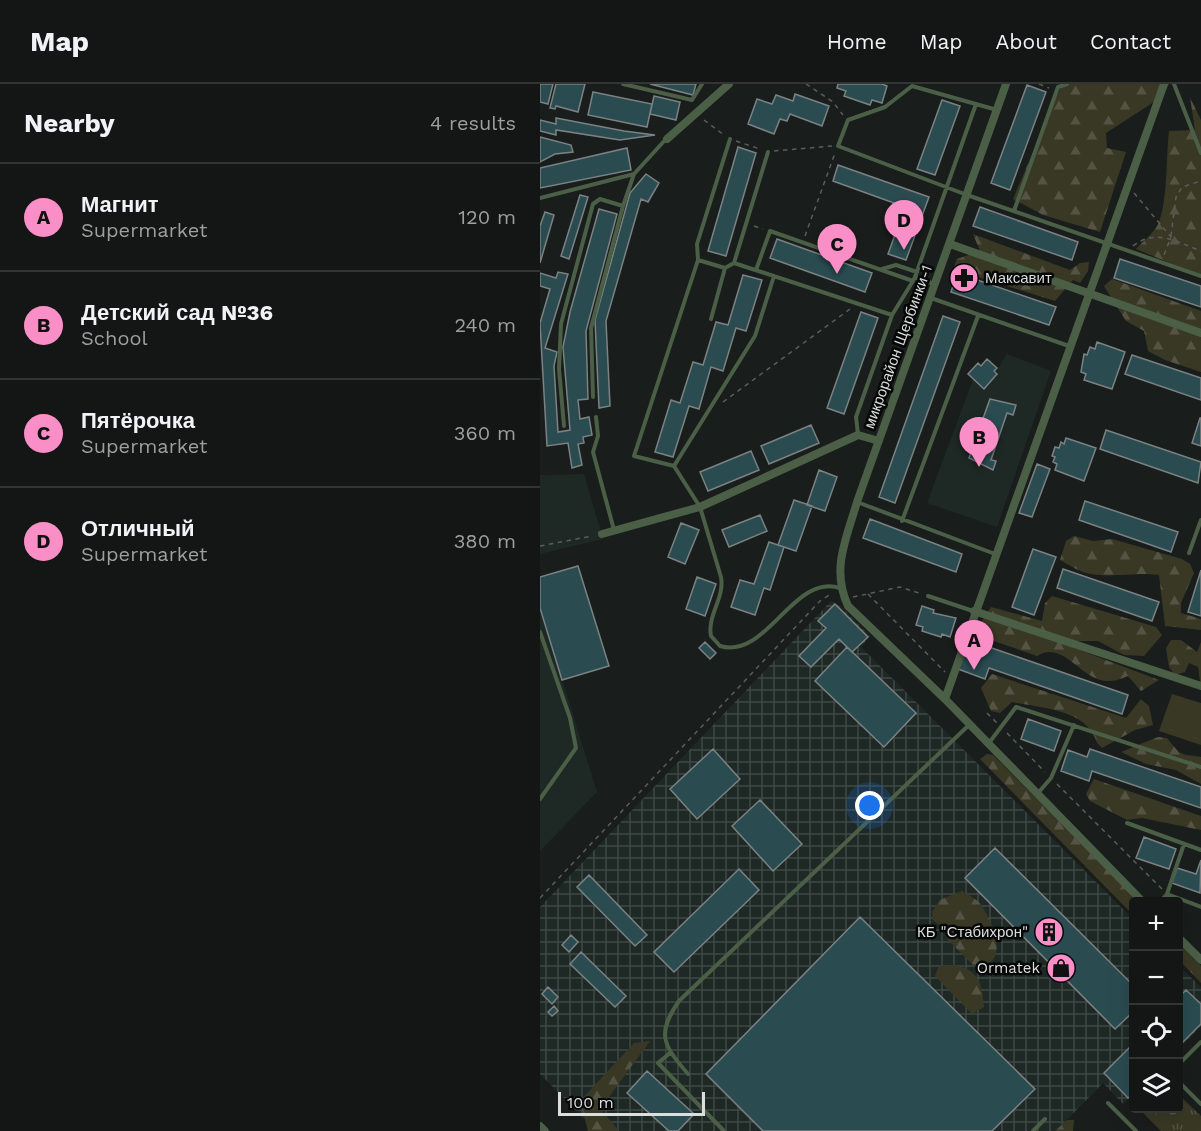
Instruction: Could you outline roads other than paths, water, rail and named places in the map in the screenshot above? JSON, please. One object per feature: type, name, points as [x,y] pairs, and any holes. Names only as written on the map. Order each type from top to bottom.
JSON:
[{"type":"street","points":[[667,139],[729,84]]},
{"type":"street","name":"микрорайон Щербинки-1","points":[[840,588],[839,566],[857,502],[1006,84]]},
{"type":"street","points":[[945,699],[974,611],[1164,84]]},
{"type":"street","points":[[950,244],[1201,333]]},
{"type":"street","points":[[602,534],[700,507],[858,435],[879,441]]},
{"type":"street","points":[[840,588],[848,606],[945,699],[1138,897]]},
{"type":"street","points":[[974,611],[1201,686]]},
{"type":"street","points":[[1183,941],[1201,960]]},
{"type":"street","points":[[540,1126],[545,1131]]},
{"type":"lane","points":[[623,84],[692,100],[702,84]]},
{"type":"lane","points":[[1014,212],[1058,87],[1067,84]]},
{"type":"lane","points":[[1174,84],[1201,153]]},
{"type":"lane","points":[[997,110],[912,86],[885,107],[848,120],[838,146],[946,188],[1201,276]]},
{"type":"lane","points":[[858,435],[855,417],[892,315],[915,277],[976,104]]},
{"type":"lane","points":[[593,397],[591,328],[623,206],[634,174],[667,139]]},
{"type":"lane","points":[[730,139],[697,244],[698,260],[634,456],[674,466],[700,507],[722,583],[710,629],[711,636],[720,646],[732,648],[758,635],[812,589],[824,585],[840,588]]},
{"type":"lane","points":[[698,260],[725,268],[734,263],[768,152]]},
{"type":"lane","points":[[540,198],[634,174]]},
{"type":"lane","points":[[564,426],[559,369],[561,324],[593,204],[600,199],[623,206]]},
{"type":"lane","points":[[756,270],[770,231],[881,269],[935,284]]},
{"type":"lane","points":[[734,263],[892,315]]},
{"type":"lane","points":[[881,269],[896,265],[915,277]]},
{"type":"lane","points":[[711,319],[725,268]]},
{"type":"lane","points":[[674,466],[755,336],[774,276]]},
{"type":"lane","points":[[930,298],[1070,346]]},
{"type":"lane","points":[[902,521],[978,316]]},
{"type":"lane","points":[[596,417],[598,436],[593,452],[614,530]]},
{"type":"lane","points":[[857,502],[902,521],[995,554]]},
{"type":"lane","points":[[1189,553],[1201,520]]},
{"type":"lane","points":[[928,596],[974,611]]},
{"type":"lane","points":[[540,632],[570,718],[576,748],[540,799]]},
{"type":"lane","points":[[988,744],[1017,706],[1201,767]]},
{"type":"lane","points":[[688,1074],[670,1053],[664,1037],[667,1018],[679,1001],[970,725]]},
{"type":"lane","points":[[1037,793],[1051,778],[1074,725]]},
{"type":"lane","points":[[1127,823],[1201,850]]},
{"type":"lane","points":[[1164,897],[1184,844]]},
{"type":"lane","points":[[1167,894],[1201,907]]},
{"type":"lane","points":[[1183,1061],[1201,1042]]},
{"type":"lane","points":[[670,1053],[658,1063],[724,1131]]},
{"type":"lane","points":[[1183,1086],[1201,1104]]},
{"type":"lane","points":[[1108,1103],[1136,1131]]},
{"type":"lane","points":[[1033,1131],[1045,1119]]},
{"type":"place","name":"Отличный","points":[[904,250]]},
{"type":"place","name":"Пятёрочка","points":[[837,274]]},
{"type":"place","name":"Максавит","points":[[964,278]]},
{"type":"place","name":"Детский сад №36","points":[[979,467]]},
{"type":"place","name":"Магнит","points":[[974,670]]},
{"type":"place","name":"КБ \"Стабихрон\"","points":[[1049,932]]},
{"type":"place","name":"Ormatek","points":[[1061,968]]}]
